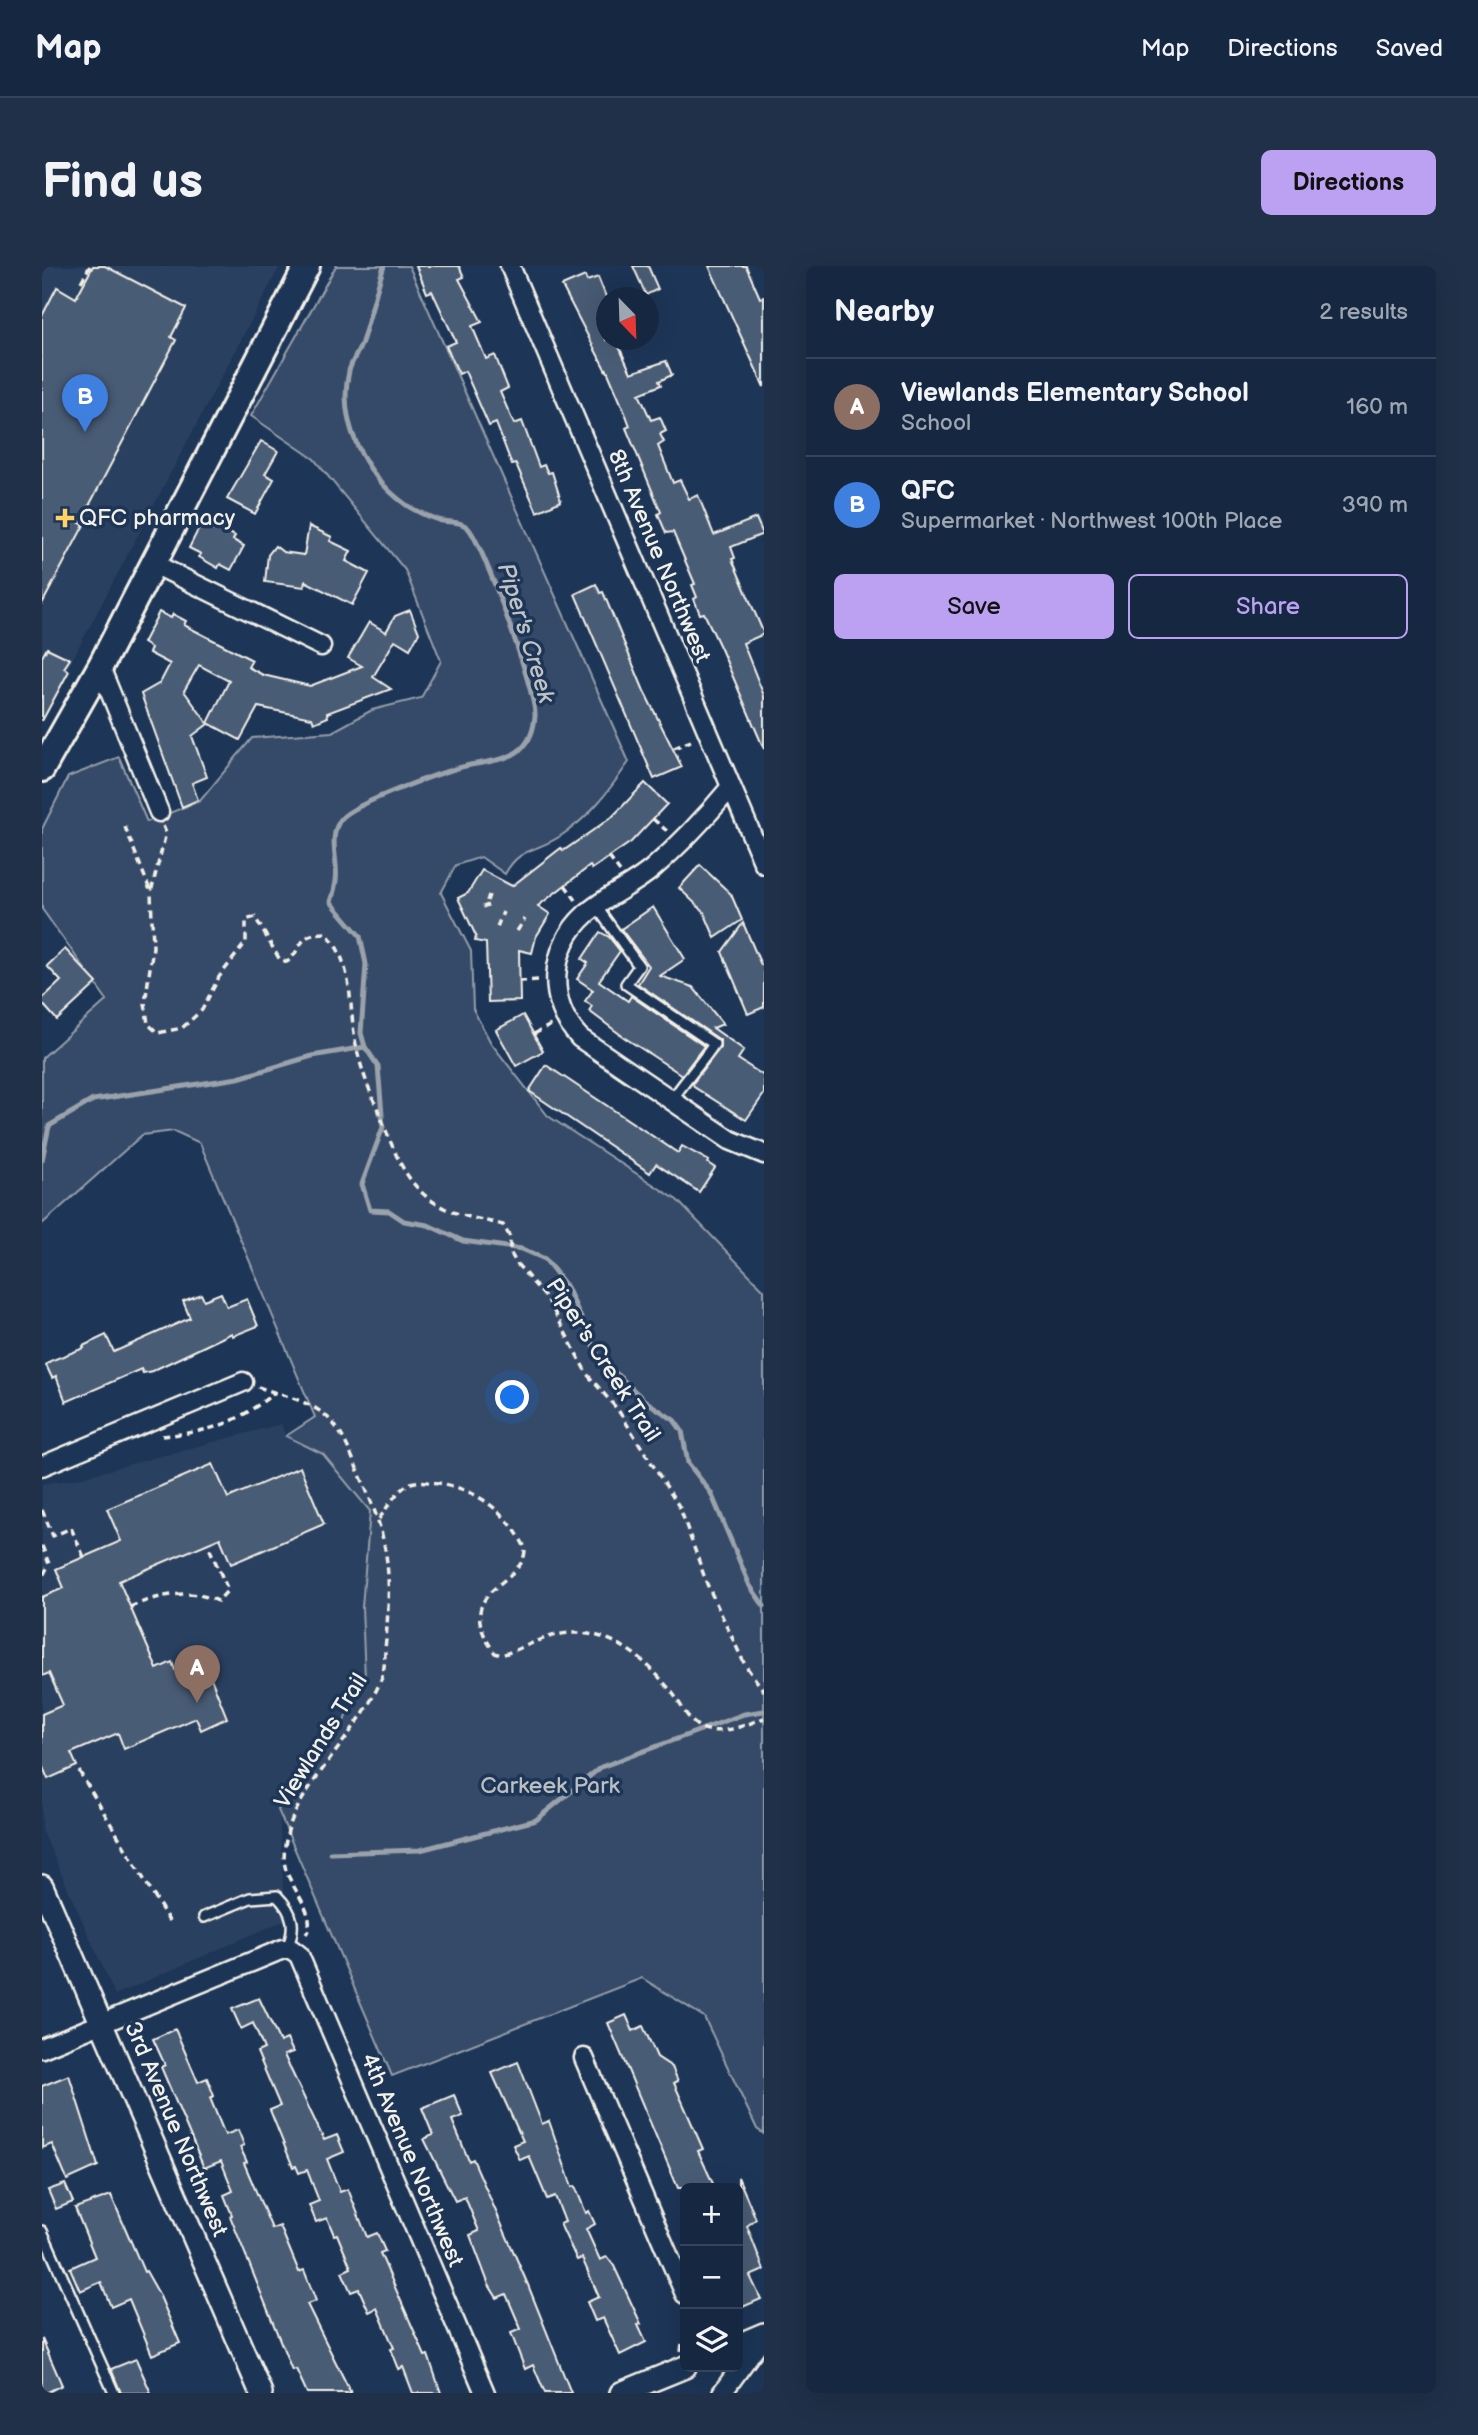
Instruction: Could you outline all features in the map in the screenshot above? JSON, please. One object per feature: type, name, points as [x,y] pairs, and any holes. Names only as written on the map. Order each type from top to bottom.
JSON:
[{"type":"main road","points":[[42,769],[155,564],[307,266]]},
{"type":"street","name":"8th Avenue Northwest","points":[[509,266],[764,864]]},
{"type":"street","points":[[155,564],[321,646]]},
{"type":"street","points":[[100,667],[160,815]]},
{"type":"street","points":[[730,788],[673,851],[648,873],[596,906],[570,932],[561,950],[556,978],[562,1009],[580,1038],[730,1140],[764,1154]]},
{"type":"street","points":[[42,1466],[243,1382]]},
{"type":"street","name":"3rd Avenue Northwest","points":[[42,1886],[261,2393]]},
{"type":"street","points":[[42,2048],[289,1949]]},
{"type":"street","name":"4th Avenue Northwest","points":[[289,1949],[299,1955],[485,2393]]},
{"type":"street","points":[[584,2057],[680,2282]]},
{"type":"street","points":[[743,2343],[764,2335]]},
{"type":"street","points":[[722,2393],[764,2335]]},
{"type":"street","points":[[621,2393],[680,2369]]},
{"type":"lane","points":[[596,906],[639,966],[626,984],[714,1044],[692,1078],[684,1082],[672,1100]]},
{"type":"lane","points":[[204,1917],[250,1898],[277,1896],[289,1908],[293,1922],[289,1949]]},
{"type":"lane","points":[[42,2231],[114,2393]]},
{"type":"path","points":[[81,282],[90,266]]},
{"type":"path","points":[[674,748],[691,741]]},
{"type":"path","name":"Piper's Creek Trail","points":[[160,815],[166,833],[151,892],[153,947],[145,1003],[148,1024],[158,1033],[182,1028],[202,1010],[219,977],[246,942],[246,920],[256,917],[280,960],[287,962],[301,940],[313,933],[326,933],[337,946],[345,963],[356,1043],[367,1089],[395,1156],[419,1190],[446,1209],[503,1225],[510,1237],[510,1252],[548,1300],[587,1374],[618,1410],[680,1508],[707,1584],[745,1665],[764,1691]]},
{"type":"path","points":[[653,819],[669,833]]},
{"type":"path","points":[[125,827],[151,892]]},
{"type":"path","points":[[609,857],[621,874]]},
{"type":"path","points":[[565,885],[578,902]]},
{"type":"path","points":[[483,907],[488,903],[489,894]]},
{"type":"path","points":[[497,927],[503,912]]},
{"type":"path","points":[[517,931],[525,919]]},
{"type":"path","points":[[519,981],[539,980]]},
{"type":"path","points":[[534,1034],[551,1025]]},
{"type":"path","name":"Viewlands Trail","points":[[243,1382],[303,1402],[326,1416],[342,1435],[379,1519],[389,1561],[390,1587],[381,1681],[351,1735],[296,1810],[287,1835],[285,1868],[307,1915],[309,1928],[306,1934]]},
{"type":"path","points":[[157,1437],[203,1432],[244,1417],[274,1393]]},
{"type":"path","points":[[379,1519],[411,1483],[422,1481],[456,1486],[482,1497],[509,1523],[525,1548],[523,1559],[482,1604],[480,1624],[495,1653],[508,1653],[551,1637],[571,1633],[593,1634],[612,1639],[647,1662],[683,1712],[701,1728],[719,1731],[764,1717]]},
{"type":"path","points":[[42,1510],[53,1536],[71,1528],[84,1558]]},
{"type":"path","points":[[130,1607],[174,1594],[207,1596],[218,1601],[228,1590],[207,1543]]},
{"type":"path","points":[[42,1578],[49,1564],[43,1546]]},
{"type":"path","points":[[79,1771],[169,1921]]},
{"type":"shaded area","points":[[42,266],[280,266],[42,717]]},
{"type":"shaded area","points":[[281,1424],[286,1436],[323,1453],[370,1511],[362,1607],[365,1677],[340,1729],[279,1810],[285,1920],[115,1995],[42,1830],[42,1484],[75,1479]]},
{"type":"green space","name":"Carkeek Park","points":[[336,266],[409,266],[629,762],[591,811],[572,828],[517,858],[505,874],[481,857],[456,865],[441,893],[471,951],[473,1009],[491,1043],[548,1116],[677,1200],[764,1290],[764,2134],[757,2129],[704,2017],[642,1978],[392,2076],[278,1810],[340,1729],[365,1678],[362,1607],[370,1511],[323,1454],[286,1436],[315,1417],[200,1143],[174,1131],[142,1135],[42,1224],[42,1058],[107,1000],[42,909],[42,829],[68,777],[119,757],[147,822],[200,801],[252,738],[332,732],[372,710],[421,698],[441,661],[405,570],[314,459],[251,416]]},
{"type":"building","points":[[93,266],[105,266],[186,308],[171,337],[176,340],[80,523],[84,525],[42,604],[42,316],[57,287],[76,298]]},
{"type":"building","points":[[416,266],[459,266],[464,277],[459,279],[482,322],[472,326],[486,359],[495,355],[508,388],[500,392],[514,424],[522,421],[539,467],[544,465],[548,473],[552,472],[561,501],[537,512],[516,464],[512,465],[496,423],[489,426],[465,371],[459,374],[446,346],[456,342],[432,291],[427,293]]},
{"type":"building","points":[[633,266],[648,266],[657,287],[642,287]]},
{"type":"building","points":[[709,266],[746,266],[760,298],[764,297],[764,387]]},
{"type":"building","points":[[585,276],[587,281],[598,277],[602,287],[596,287],[596,350],[621,350],[631,373],[666,361],[672,375],[659,381],[661,385],[639,394],[651,420],[660,417],[666,431],[660,434],[664,442],[658,446],[673,483],[680,480],[689,499],[698,495],[714,535],[756,518],[763,534],[731,547],[735,558],[732,559],[764,634],[743,643],[764,696],[764,749],[704,613],[700,614],[694,599],[697,597],[692,585],[695,584],[673,532],[666,533],[658,514],[661,512],[626,428],[630,426],[606,368],[606,371],[562,286]]},
{"type":"building","points":[[261,441],[278,451],[265,474],[274,479],[255,514],[227,499]]},
{"type":"building","points":[[201,524],[213,530],[215,526],[235,536],[233,540],[244,546],[231,570],[220,564],[218,568],[189,548]]},
{"type":"building","points":[[309,526],[332,537],[330,541],[351,551],[346,561],[369,573],[352,605],[305,581],[304,587],[265,582],[268,555],[275,546],[283,552],[304,555]]},
{"type":"building","points":[[596,584],[600,593],[603,592],[644,691],[682,767],[654,779],[575,594]]},
{"type":"building","points":[[410,610],[419,633],[410,649],[395,640],[373,677],[391,689],[327,713],[328,717],[314,723],[312,718],[258,707],[240,740],[208,723],[229,681],[199,665],[184,691],[208,724],[192,736],[207,777],[192,783],[198,800],[182,807],[141,694],[160,683],[170,664],[149,653],[151,648],[143,643],[159,612],[171,618],[173,614],[186,621],[184,625],[252,660],[248,667],[263,675],[310,686],[362,666],[348,658],[369,622],[386,632],[395,616]]},
{"type":"building","points":[[47,648],[70,659],[64,668],[69,671],[42,721],[42,657]]},
{"type":"building","points":[[645,783],[667,804],[631,842],[592,869],[590,866],[538,906],[550,914],[536,937],[532,953],[519,950],[520,1001],[488,1002],[486,943],[475,941],[476,936],[458,898],[468,893],[482,870],[512,886],[561,848],[563,851],[612,817]]},
{"type":"building","points":[[700,865],[731,894],[742,920],[715,938],[704,912],[679,888]]},
{"type":"building","points":[[653,907],[685,959],[660,976],[693,987],[723,1024],[713,1028],[744,1050],[738,1059],[764,1076],[764,1094],[746,1120],[694,1087],[693,1083],[720,1048],[720,1040],[638,984],[649,966],[621,929]]},
{"type":"building","points":[[743,923],[761,965],[764,964],[764,1007],[748,1014],[722,952]]},
{"type":"building","points":[[600,932],[609,937],[620,951],[599,981],[628,1001],[631,996],[704,1046],[682,1075],[589,1011],[592,1006],[585,1001],[593,990],[577,979],[588,963],[582,959]]},
{"type":"building","points":[[65,949],[97,983],[57,1020],[42,1003],[42,999],[61,981],[47,966]]},
{"type":"building","points":[[523,1015],[543,1051],[516,1066],[496,1030]]},
{"type":"building","points":[[546,1065],[678,1153],[682,1146],[709,1161],[715,1168],[699,1192],[656,1164],[650,1173],[529,1091]]},
{"type":"building","points":[[221,1293],[227,1307],[247,1299],[258,1326],[233,1336],[232,1333],[152,1371],[143,1373],[141,1369],[66,1402],[56,1376],[52,1378],[46,1365],[50,1361],[84,1348],[83,1346],[106,1335],[114,1352],[190,1318],[183,1301],[201,1294],[204,1300]]},
{"type":"building","points":[[213,1464],[228,1498],[300,1467],[324,1524],[231,1564],[220,1538],[119,1581],[157,1669],[172,1662],[175,1670],[203,1658],[227,1718],[201,1730],[196,1718],[124,1749],[118,1733],[71,1753],[77,1766],[48,1779],[42,1765],[42,1714],[63,1705],[49,1673],[42,1676],[42,1597],[64,1588],[56,1569],[121,1541],[107,1509]]},
{"type":"building","points":[[259,1998],[280,2042],[287,2039],[293,2052],[284,2055],[324,2140],[337,2135],[344,2152],[327,2159],[340,2192],[348,2189],[367,2237],[377,2233],[385,2251],[380,2253],[425,2356],[428,2355],[441,2393],[413,2393],[403,2367],[399,2369],[391,2349],[394,2348],[377,2308],[369,2312],[359,2289],[351,2292],[342,2272],[351,2268],[337,2234],[334,2235],[327,2218],[316,2222],[309,2205],[319,2201],[307,2170],[299,2173],[296,2166],[293,2167],[270,2110],[280,2106],[257,2052],[264,2049],[253,2023],[241,2029],[232,2009]]},
{"type":"building","points":[[626,2015],[633,2031],[643,2026],[657,2057],[672,2067],[678,2081],[674,2083],[703,2149],[698,2151],[713,2183],[680,2183],[678,2188],[608,2023]]},
{"type":"building","points":[[175,2029],[198,2082],[207,2078],[214,2096],[210,2098],[225,2135],[238,2130],[244,2145],[240,2147],[247,2162],[244,2163],[272,2229],[280,2226],[299,2272],[304,2270],[316,2301],[307,2304],[351,2393],[307,2393],[296,2369],[292,2370],[230,2216],[232,2215],[224,2195],[233,2191],[221,2161],[204,2168],[161,2067],[165,2065],[153,2039]]},
{"type":"building","points":[[518,2062],[542,2124],[549,2121],[572,2187],[575,2186],[586,2213],[589,2211],[595,2224],[586,2229],[600,2260],[607,2257],[614,2266],[641,2324],[638,2325],[646,2342],[620,2355],[603,2318],[595,2321],[587,2302],[599,2297],[582,2258],[577,2260],[560,2224],[565,2222],[555,2196],[547,2199],[529,2156],[520,2160],[513,2145],[523,2141],[492,2073]]},
{"type":"building","points":[[69,2075],[98,2166],[67,2180],[52,2144],[42,2148],[42,2086]]},
{"type":"building","points":[[454,2095],[463,2116],[452,2120],[469,2161],[473,2159],[528,2285],[571,2393],[545,2393],[533,2365],[525,2369],[511,2333],[521,2329],[506,2294],[497,2298],[489,2285],[470,2235],[479,2231],[465,2197],[455,2201],[424,2139],[433,2135],[422,2108]]},
{"type":"building","points":[[65,2184],[73,2202],[56,2209],[48,2190]]},
{"type":"building","points":[[743,2189],[756,2219],[747,2226],[764,2270],[750,2276],[761,2299],[743,2307]]},
{"type":"building","points":[[111,2195],[144,2272],[146,2271],[159,2294],[180,2343],[152,2355],[129,2299],[111,2307],[101,2282],[80,2291],[70,2268],[95,2257],[75,2208]]},
{"type":"building","points":[[42,2339],[62,2385],[46,2393],[42,2393]]},
{"type":"building","points":[[136,2359],[151,2393],[121,2393],[111,2369]]},
{"type":"waterway","name":"Piper's Creek","points":[[384,266],[362,342],[349,371],[346,390],[347,409],[357,445],[377,478],[405,504],[438,520],[468,528],[485,561],[508,620],[535,716],[529,738],[524,746],[511,756],[447,772],[383,795],[350,812],[337,826],[334,841],[337,873],[331,902],[360,936],[366,964],[361,1033],[365,1047],[378,1066],[383,1127],[362,1184],[370,1210],[389,1211],[404,1221],[428,1225],[463,1241],[522,1249],[545,1259],[567,1287],[598,1356],[644,1400],[674,1420],[682,1431],[688,1463],[711,1493],[750,1586],[764,1606]]},
{"type":"waterway","points":[[42,1160],[49,1126],[93,1100],[238,1078],[312,1056],[365,1047]]},
{"type":"waterway","points":[[330,1853],[420,1850],[536,1820],[601,1767],[744,1714],[764,1711]]},
{"type":"place","name":"QFC","points":[[85,432]]},
{"type":"place","name":"QFC pharmacy","points":[[65,518]]},
{"type":"place","name":"Viewlands Elementary School","points":[[197,1703]]}]
